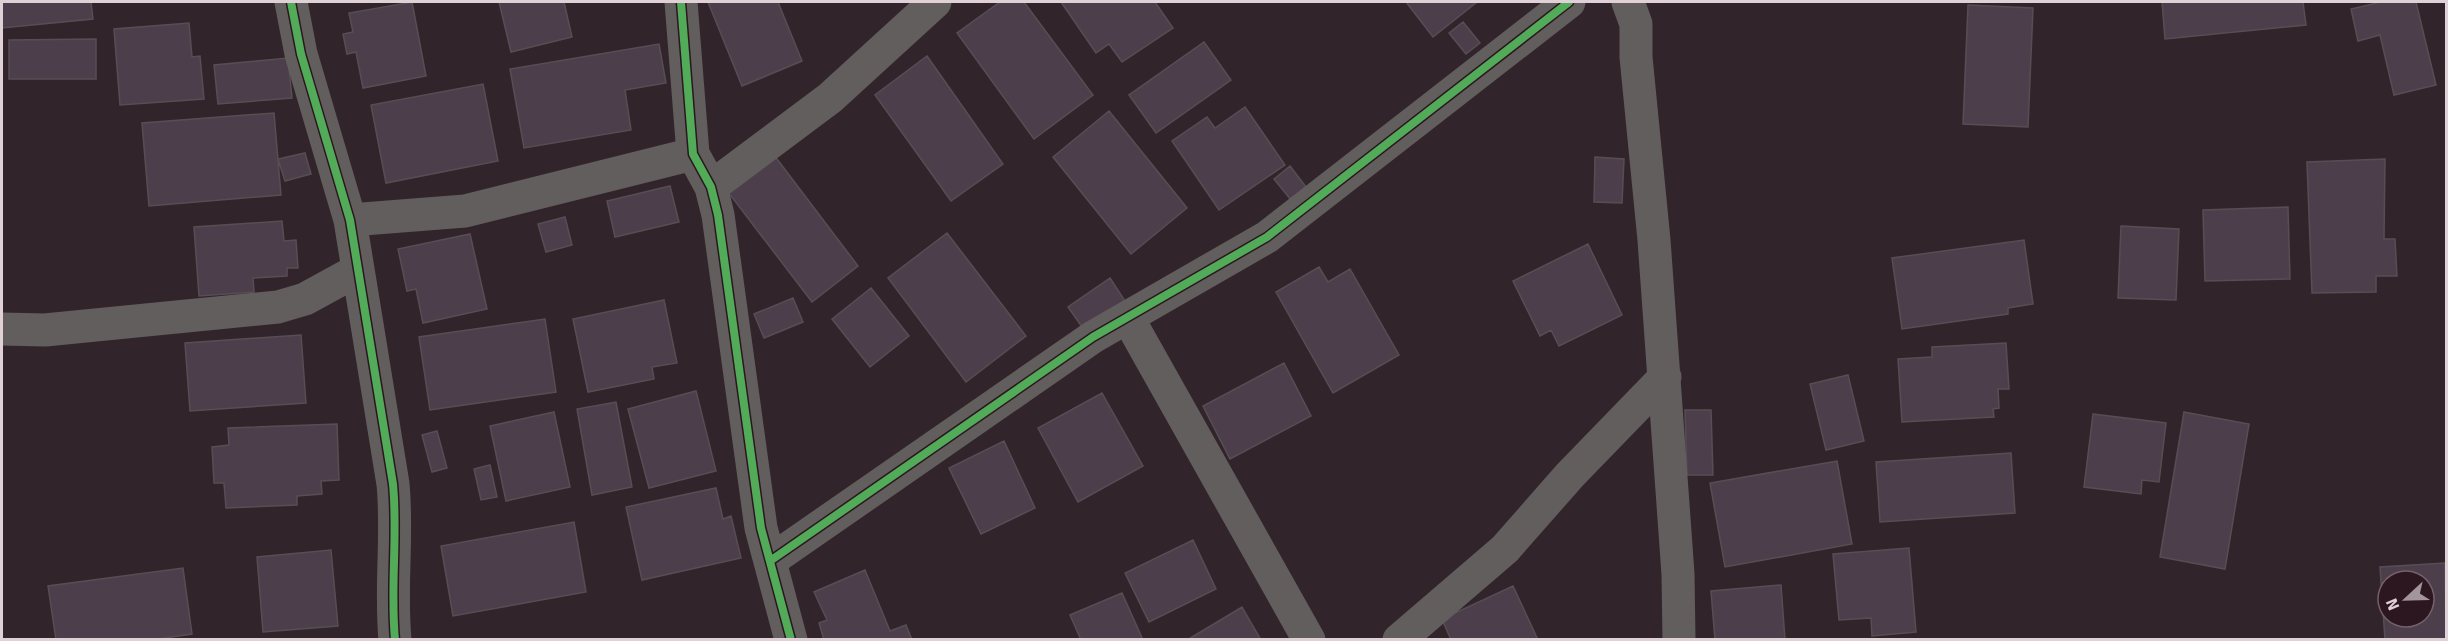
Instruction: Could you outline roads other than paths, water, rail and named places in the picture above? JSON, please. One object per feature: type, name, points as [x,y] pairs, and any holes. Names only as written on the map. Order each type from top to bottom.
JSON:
[{"type":"street","points":[[291,2],[301,54],[350,220],[397,521],[392,577],[395,639]]},
{"type":"street","points":[[681,2],[693,154],[711,187],[718,215],[761,528],[791,639]]},
{"type":"street","points":[[711,187],[837,92],[935,2]]},
{"type":"street","points":[[770,561],[1093,337],[1267,237],[1569,2]]},
{"type":"street","points":[[1639,9],[1636,57],[1665,377],[1672,518],[1678,574],[1679,639]]},
{"type":"street","points":[[350,220],[465,211],[693,154]]},
{"type":"street","points":[[2,329],[45,330],[278,307],[304,299],[358,270]]},
{"type":"street","points":[[1128,318],[1310,639]]},
{"type":"street","points":[[1399,639],[1505,549],[1570,475],[1665,377]]}]
